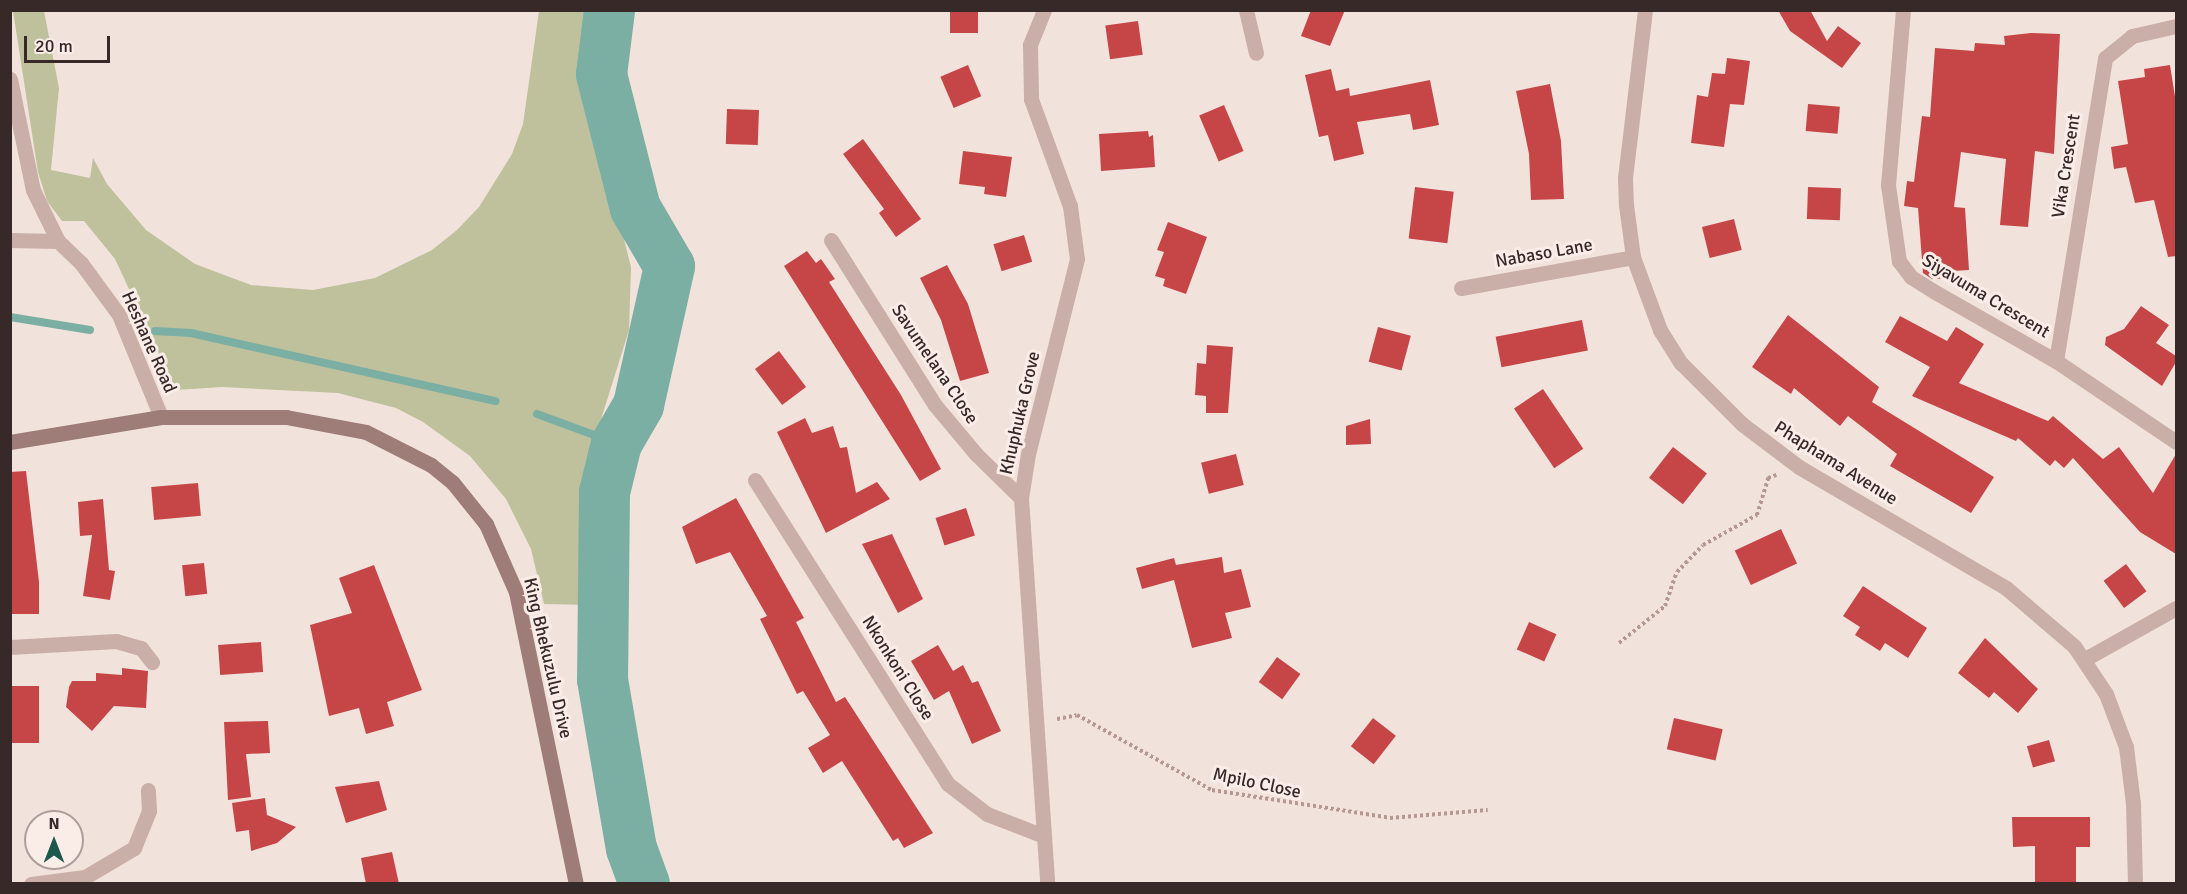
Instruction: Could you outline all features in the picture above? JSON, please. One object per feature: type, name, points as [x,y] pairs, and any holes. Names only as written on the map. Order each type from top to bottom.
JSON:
[{"type":"street","name":"Khuphuka Grove","points":[[1044,10],[1030,45],[1031,99],[1070,206],[1077,260],[1028,453],[1021,498],[1039,722],[1047,884]]},
{"type":"street","points":[[1246,10],[1256,53]]},
{"type":"street","name":"Phaphama Avenue","points":[[1645,10],[1625,178],[1633,257],[1647,301],[1681,363],[1713,400],[1799,467],[2006,588],[2054,624],[2085,659],[2106,694],[2126,747],[2133,803],[2134,884]]},
{"type":"street","name":"Siyavuma Crescent","points":[[1903,10],[1888,185],[1899,261],[1911,277],[2056,361],[2176,442]]},
{"type":"street","name":"Vika Crescent","points":[[2056,361],[2105,58],[2132,36],[2176,26]]},
{"type":"street","name":"Heshane Road","points":[[10,79],[30,179],[58,241],[104,290],[119,315],[160,417]]},
{"type":"street","points":[[10,240],[58,241]]},
{"type":"street","name":"Savumelana Close","points":[[831,240],[935,405],[976,454],[1021,498]]},
{"type":"street","name":"Nabaso Lane","points":[[1461,288],[1633,257]]},
{"type":"street","name":"King Bhekuzulu Drive","points":[[10,442],[160,417],[286,417],[366,432],[405,448],[453,483],[486,524],[516,592],[576,884]]},
{"type":"street","name":"Nkonkoni Close","points":[[754,480],[948,784],[987,814],[1044,836]]},
{"type":"street","points":[[2085,659],[2176,608]]},
{"type":"street","points":[[10,646],[116,641],[141,648],[152,662]]},
{"type":"street","points":[[31,884],[85,877],[134,848],[149,811],[148,790]]},
{"type":"path","points":[[1619,643],[1665,606],[1677,572],[1703,545],[1757,515],[1768,478],[1799,467]]},
{"type":"path","name":"Mpilo Close","points":[[1039,722],[1077,715],[1212,790],[1285,805],[1390,818],[1488,810]]},
{"type":"green space","points":[[13,11],[44,11],[59,88],[51,170],[90,178],[93,158],[107,184],[146,230],[195,264],[251,285],[313,290],[375,278],[432,250],[457,230],[479,207],[512,154],[523,124],[539,11],[597,11],[588,97],[631,267],[629,330],[587,464],[591,605],[544,604],[531,549],[506,499],[470,456],[423,422],[396,408],[338,393],[222,387],[176,390],[115,259],[84,221],[62,221],[47,201],[38,172]]},
{"type":"building","points":[[950,10],[978,10],[978,33],[950,33]]},
{"type":"building","points":[[1311,10],[1345,10],[1330,46],[1301,36]]},
{"type":"building","points":[[1778,10],[1810,10],[1827,41],[1838,26],[1861,43],[1842,68],[1790,31]]},
{"type":"building","points":[[1138,21],[1143,55],[1110,59],[1105,26]]},
{"type":"building","points":[[2031,33],[2060,34],[2054,154],[2035,151],[2028,227],[2000,225],[2006,159],[1961,152],[1954,207],[1965,208],[1969,270],[1953,271],[1953,278],[1932,279],[1923,273],[1918,208],[1904,206],[1907,181],[1914,182],[1922,116],[1930,117],[1935,48],[1974,51],[1975,43],[2005,45],[2004,36]]},
{"type":"building","points":[[1727,58],[1750,61],[1744,105],[1730,104],[1724,147],[1691,143],[1697,95],[1708,97],[1712,73],[1725,74]]},
{"type":"building","points":[[968,65],[981,96],[954,108],[940,77]]},
{"type":"building","points":[[2170,65],[2176,103],[2176,256],[2168,257],[2154,200],[2135,203],[2126,167],[2114,169],[2111,147],[2128,144],[2118,81],[2145,77],[2144,69]]},
{"type":"building","points":[[1331,69],[1336,91],[1349,88],[1350,96],[1430,80],[1439,125],[1413,130],[1410,114],[1357,122],[1364,154],[1334,161],[1328,135],[1319,137],[1305,75]]},
{"type":"building","points":[[1550,84],[1561,141],[1564,199],[1531,200],[1529,154],[1516,91]]},
{"type":"building","points":[[1808,104],[1840,107],[1838,134],[1806,131]]},
{"type":"building","points":[[1224,105],[1244,151],[1219,162],[1199,116]]},
{"type":"building","points":[[727,109],[759,110],[758,145],[726,144]]},
{"type":"building","points":[[1148,131],[1149,137],[1153,135],[1155,167],[1101,171],[1099,134]]},
{"type":"building","points":[[863,139],[921,219],[896,237],[879,213],[884,209],[843,154]]},
{"type":"building","points":[[963,151],[1012,157],[1006,197],[984,194],[985,187],[959,184]]},
{"type":"building","points":[[1415,187],[1454,192],[1447,243],[1409,239]]},
{"type":"building","points":[[1808,187],[1841,188],[1840,220],[1807,219]]},
{"type":"building","points":[[1734,219],[1742,250],[1710,258],[1702,227]]},
{"type":"building","points":[[1168,222],[1207,237],[1186,294],[1163,286],[1165,279],[1155,276],[1164,252],[1157,250]]},
{"type":"building","points":[[1024,235],[1032,262],[1002,271],[993,244]]},
{"type":"building","points":[[807,251],[816,263],[821,259],[835,279],[829,282],[901,395],[941,469],[920,481],[784,266]]},
{"type":"building","points":[[947,265],[968,304],[989,373],[960,381],[941,320],[920,278]]},
{"type":"building","points":[[2141,306],[2169,325],[2156,343],[2176,356],[2176,362],[2162,386],[2105,345],[2106,337],[2124,329]]},
{"type":"building","points":[[1788,315],[1879,387],[1872,402],[1994,477],[1971,513],[1890,466],[1897,454],[1848,416],[1840,426],[1794,388],[1791,394],[1752,367]]},
{"type":"building","points":[[1900,316],[1947,341],[1956,327],[1984,344],[1959,383],[2048,421],[2053,416],[2103,459],[2119,447],[2153,493],[2176,454],[2176,554],[2140,532],[2073,458],[2064,468],[2055,460],[2050,466],[2018,438],[2016,441],[1912,396],[1930,367],[1885,342]]},
{"type":"building","points":[[1582,320],[1588,350],[1502,367],[1496,337]]},
{"type":"building","points":[[1378,327],[1411,336],[1402,371],[1369,362]]},
{"type":"building","points":[[1207,345],[1233,347],[1228,413],[1206,413],[1206,396],[1195,395],[1197,363],[1206,364]]},
{"type":"building","points":[[779,351],[806,387],[782,405],[755,369]]},
{"type":"building","points":[[1543,389],[1583,449],[1554,468],[1514,409]]},
{"type":"building","points":[[805,418],[812,433],[833,426],[840,448],[847,447],[856,493],[877,482],[890,499],[826,533],[777,432]]},
{"type":"building","points":[[1370,419],[1371,444],[1346,445],[1346,426]]},
{"type":"building","points":[[1673,447],[1707,473],[1683,504],[1649,478]]},
{"type":"building","points":[[1236,454],[1244,485],[1209,494],[1201,463]]},
{"type":"building","points":[[26,471],[39,582],[39,614],[10,614],[10,472]]},
{"type":"building","points":[[198,483],[201,516],[154,520],[151,487]]},
{"type":"building","points":[[736,498],[804,618],[796,622],[836,702],[845,697],[933,833],[904,848],[898,838],[893,841],[842,761],[823,773],[808,748],[830,735],[803,691],[797,694],[760,619],[767,616],[730,552],[696,564],[682,527]]},
{"type":"building","points":[[103,499],[109,570],[115,571],[110,600],[83,596],[92,535],[80,536],[78,502]]},
{"type":"building","points":[[966,508],[975,536],[945,545],[936,518]]},
{"type":"building","points":[[1781,529],[1797,563],[1751,585],[1735,551]]},
{"type":"building","points":[[892,534],[923,599],[898,613],[862,544]]},
{"type":"building","points":[[1222,557],[1224,573],[1241,569],[1251,607],[1225,613],[1232,638],[1192,648],[1174,580],[1142,589],[1136,568],[1174,558],[1176,565]]},
{"type":"building","points":[[204,563],[207,594],[185,596],[182,565]]},
{"type":"building","points":[[2126,564],[2146,591],[2124,608],[2104,581]]},
{"type":"building","points":[[374,565],[422,690],[387,702],[394,726],[366,734],[359,708],[329,716],[310,625],[352,613],[339,578]]},
{"type":"building","points":[[1863,586],[1927,628],[1908,658],[1885,643],[1880,651],[1855,635],[1860,627],[1843,616]]},
{"type":"building","points":[[1529,622],[1556,634],[1544,662],[1517,649]]},
{"type":"building","points":[[1985,638],[2038,689],[2018,713],[1994,692],[1989,698],[1958,673]]},
{"type":"building","points":[[261,642],[263,672],[220,675],[218,645]]},
{"type":"building","points":[[938,645],[953,671],[963,665],[972,683],[978,681],[1001,731],[972,744],[949,691],[934,700],[911,661]]},
{"type":"building","points":[[1277,657],[1300,674],[1282,699],[1259,682]]},
{"type":"building","points":[[122,668],[148,671],[146,708],[114,706],[92,731],[66,707],[69,687],[72,681],[96,681],[96,673],[122,675]]},
{"type":"building","points":[[10,686],[39,686],[39,743],[10,743]]},
{"type":"building","points":[[1373,718],[1396,736],[1374,764],[1351,746]]},
{"type":"building","points":[[1674,718],[1723,729],[1716,760],[1667,749]]},
{"type":"building","points":[[268,721],[270,753],[246,754],[251,797],[228,800],[224,722]]},
{"type":"building","points":[[2049,740],[2055,761],[2033,767],[2027,746]]},
{"type":"building","points":[[379,781],[387,810],[346,823],[335,787]]},
{"type":"building","points":[[265,798],[267,815],[296,827],[277,843],[251,851],[249,830],[236,832],[232,803]]},
{"type":"building","points":[[2012,817],[2090,817],[2090,847],[2076,847],[2076,883],[2035,884],[2035,846],[2013,847]]},
{"type":"building","points":[[392,852],[399,884],[366,884],[361,858]]},
{"type":"waterway","points":[[609,10],[601,74],[635,208],[669,266],[638,405],[616,443],[604,492],[602,679],[631,848],[644,884]]},
{"type":"waterway","points":[[10,317],[90,330]]},
{"type":"waterway","points":[[155,331],[191,333],[496,401]]},
{"type":"waterway","points":[[537,414],[616,443]]}]
